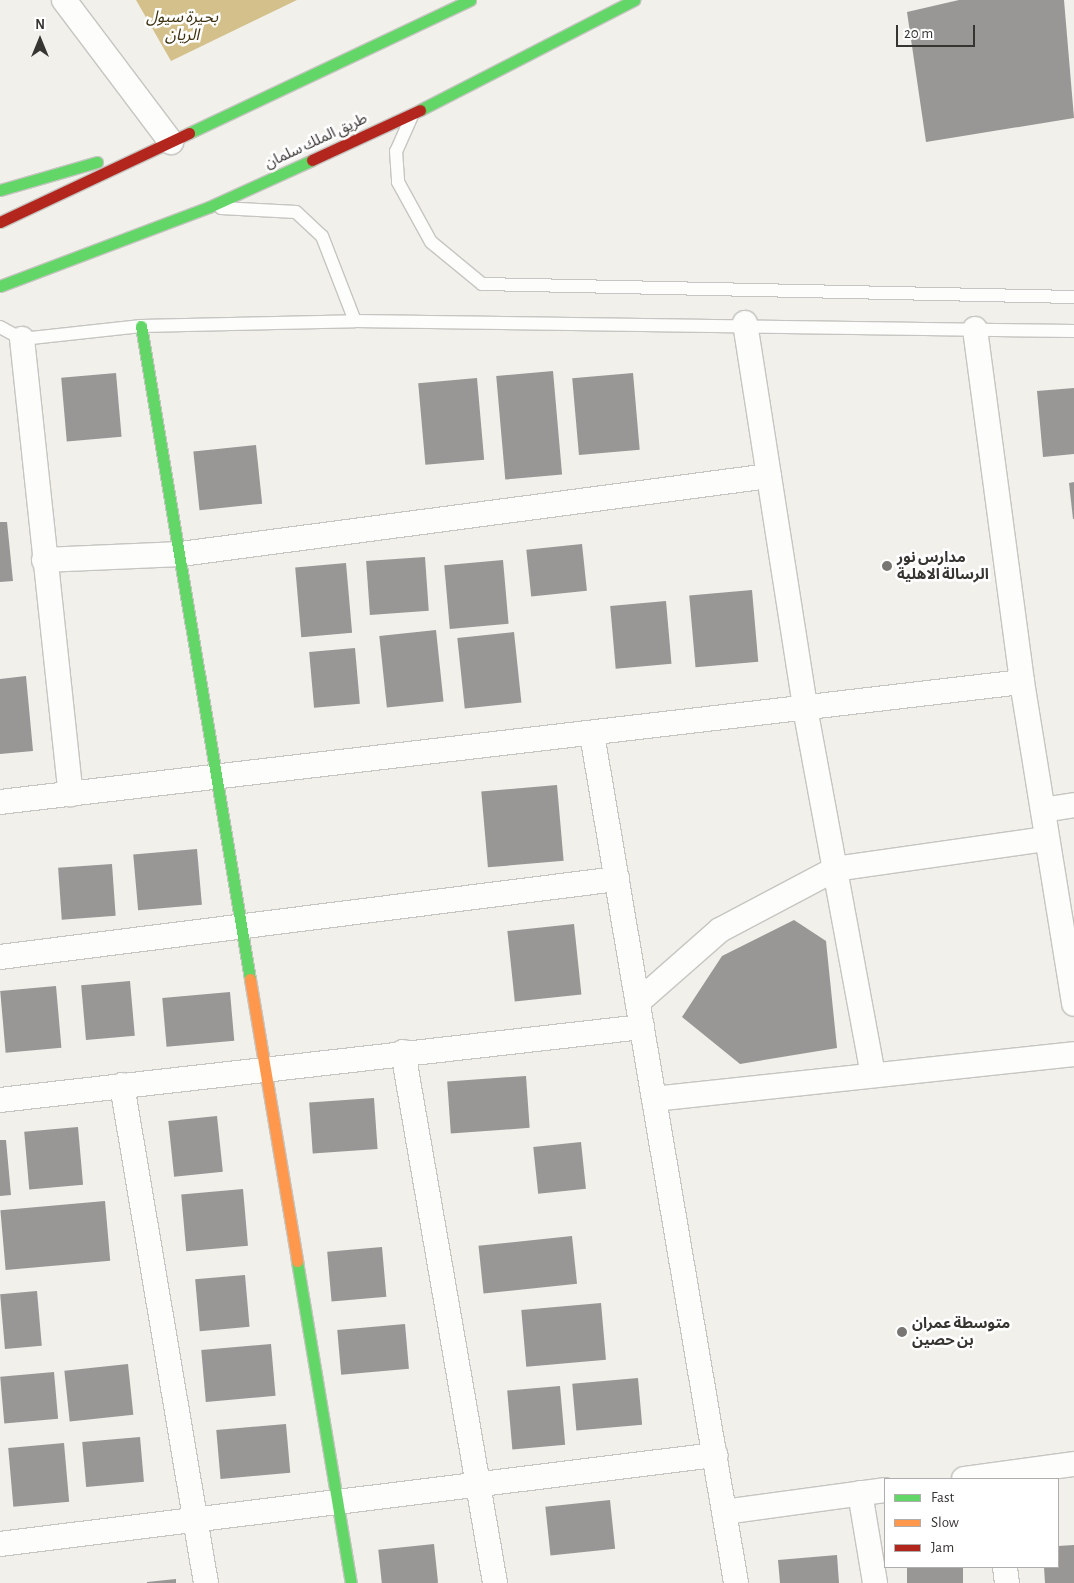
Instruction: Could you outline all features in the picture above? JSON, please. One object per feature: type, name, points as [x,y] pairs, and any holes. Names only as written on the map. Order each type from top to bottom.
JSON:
[{"type":"street","points":[[64,0],[171,142]]},
{"type":"street","points":[[0,222],[470,0]]},
{"type":"street","name":"طريق الملك سلمان","points":[[0,286],[209,207],[413,112],[634,0]]},
{"type":"street","points":[[0,190],[171,142]]},
{"type":"street","points":[[746,323],[805,708],[873,1076]]},
{"type":"street","points":[[141,326],[219,778],[351,1583]]},
{"type":"street","points":[[975,329],[1022,682],[1074,1004]]},
{"type":"street","points":[[22,339],[70,794]]},
{"type":"street","points":[[44,560],[181,554],[769,476]]},
{"type":"street","points":[[0,802],[219,778],[1022,682]]},
{"type":"street","points":[[592,734],[736,1583]]},
{"type":"street","points":[[1043,810],[1074,805]]},
{"type":"street","points":[[638,1002],[720,930],[835,869],[1048,839]]},
{"type":"street","points":[[0,957],[243,928],[617,879]]},
{"type":"street","points":[[0,1100],[266,1067],[642,1027]]},
{"type":"street","points":[[403,1052],[495,1583]]},
{"type":"street","points":[[654,1099],[1074,1054]]},
{"type":"street","points":[[122,1085],[206,1583]]},
{"type":"street","points":[[0,1544],[338,1505],[714,1455]]},
{"type":"street","points":[[978,1478],[1074,1464]]},
{"type":"street","points":[[724,1512],[884,1490]]},
{"type":"street","points":[[860,1493],[875,1583]]},
{"type":"street","points":[[1005,1568],[1007,1583]]},
{"type":"lane","points":[[413,112],[396,151],[398,182],[430,242],[482,284],[1074,296]]},
{"type":"lane","points":[[209,207],[296,212],[322,236],[355,321]]},
{"type":"lane","points":[[0,327],[22,339],[141,326],[355,321],[746,323],[1074,331]]},
{"type":"water","name":"بحيرة سيول الريان","points":[[136,0],[297,0],[171,61]]},
{"type":"building","points":[[959,0],[1064,0],[1074,118],[926,142],[907,12]]},
{"type":"building","points":[[553,371],[562,475],[505,480],[496,376]]},
{"type":"building","points":[[116,373],[122,437],[67,442],[61,378]]},
{"type":"building","points":[[633,373],[640,450],[579,455],[572,378]]},
{"type":"building","points":[[477,378],[484,460],[425,465],[418,383]]},
{"type":"building","points":[[1074,388],[1074,454],[1043,457],[1037,391]]},
{"type":"building","points":[[256,445],[262,504],[200,510],[193,452]]},
{"type":"building","points":[[1074,482],[1074,519],[1073,519],[1069,483]]},
{"type":"building","points":[[0,522],[7,522],[13,581],[0,582]]},
{"type":"building","points":[[582,544],[587,591],[531,597],[526,550]]},
{"type":"building","points":[[425,557],[429,611],[370,615],[366,561]]},
{"type":"building","points":[[503,560],[509,624],[450,629],[444,565]]},
{"type":"building","points":[[346,563],[352,633],[301,637],[295,567]]},
{"type":"building","points":[[752,590],[758,662],[696,667],[689,595]]},
{"type":"building","points":[[666,601],[671,664],[616,669],[610,606]]},
{"type":"building","points":[[436,630],[444,702],[387,708],[379,636]]},
{"type":"building","points":[[514,632],[521,703],[465,709],[457,638]]},
{"type":"building","points":[[355,648],[360,704],[314,708],[309,652]]},
{"type":"building","points":[[26,676],[33,751],[0,754],[0,679]]},
{"type":"building","points":[[557,785],[564,861],[488,867],[481,792]]},
{"type":"building","points":[[197,849],[202,905],[138,910],[133,855]]},
{"type":"building","points":[[112,864],[116,916],[62,920],[58,868]]},
{"type":"building","points":[[794,920],[826,941],[837,1048],[740,1064],[682,1017],[722,956]]},
{"type":"building","points":[[574,924],[581,995],[515,1002],[507,931]]},
{"type":"building","points":[[130,981],[135,1036],[86,1040],[81,985]]},
{"type":"building","points":[[56,986],[61,1048],[6,1053],[0,991]]},
{"type":"building","points":[[230,992],[234,1041],[167,1047],[162,998]]},
{"type":"building","points":[[526,1076],[530,1128],[451,1133],[447,1082]]},
{"type":"building","points":[[374,1098],[378,1149],[313,1153],[309,1103]]},
{"type":"building","points":[[217,1116],[223,1172],[174,1177],[168,1121]]},
{"type":"building","points":[[78,1127],[83,1185],[29,1189],[24,1132]]},
{"type":"building","points":[[0,1140],[6,1140],[11,1195],[0,1196]]},
{"type":"building","points":[[581,1142],[586,1189],[538,1194],[533,1147]]},
{"type":"building","points":[[243,1189],[248,1246],[186,1251],[181,1194]]},
{"type":"building","points":[[105,1201],[110,1261],[6,1270],[0,1210]]},
{"type":"building","points":[[572,1236],[577,1284],[484,1294],[479,1246]]},
{"type":"building","points":[[382,1247],[386,1297],[332,1302],[327,1252]]},
{"type":"building","points":[[245,1275],[250,1327],[200,1331],[195,1279]]},
{"type":"building","points":[[37,1291],[42,1346],[5,1349],[0,1294]]},
{"type":"building","points":[[601,1303],[606,1360],[526,1367],[521,1310]]},
{"type":"building","points":[[405,1324],[409,1369],[341,1375],[337,1330]]},
{"type":"building","points":[[271,1344],[276,1396],[206,1402],[201,1350]]},
{"type":"building","points":[[128,1364],[133,1415],[70,1421],[64,1371]]},
{"type":"building","points":[[54,1372],[58,1419],[4,1424],[0,1377]]},
{"type":"building","points":[[638,1378],[642,1425],[576,1431],[572,1384]]},
{"type":"building","points":[[560,1386],[565,1445],[512,1449],[507,1391]]},
{"type":"building","points":[[286,1424],[290,1473],[221,1479],[216,1430]]},
{"type":"building","points":[[140,1437],[144,1482],[86,1487],[82,1442]]},
{"type":"building","points":[[64,1443],[69,1502],[13,1507],[8,1448]]},
{"type":"building","points":[[610,1500],[615,1549],[550,1556],[545,1507]]},
{"type":"building","points":[[434,1544],[438,1583],[382,1583],[378,1550]]},
{"type":"building","points":[[1074,1545],[1074,1583],[1045,1583],[1044,1568],[1059,1568],[1059,1546]]},
{"type":"building","points":[[837,1555],[839,1583],[780,1583],[778,1560]]},
{"type":"building","points":[[907,1568],[963,1568],[963,1583],[907,1583]]},
{"type":"building","points":[[176,1579],[176,1583],[147,1583],[147,1582]]},
{"type":"traffic: fast","points":[[189,133],[470,0]]},
{"type":"traffic: fast","points":[[420,110],[634,0]]},
{"type":"traffic: fast","points":[[0,286],[209,207],[312,160]]},
{"type":"traffic: fast","points":[[0,190],[97,162]]},
{"type":"traffic: fast","points":[[141,326],[250,979]]},
{"type":"traffic: fast","points":[[297,1261],[351,1583]]},
{"type":"traffic: slow","points":[[250,979],[297,1261]]},
{"type":"traffic: jam","points":[[312,160],[420,110]]},
{"type":"traffic: jam","points":[[0,222],[189,133]]},
{"type":"place","name":"مدارس نور الرسالة الاهلية","points":[[887,566]]},
{"type":"place","name":"متوسطة عمران بن حصين","points":[[902,1332]]}]
